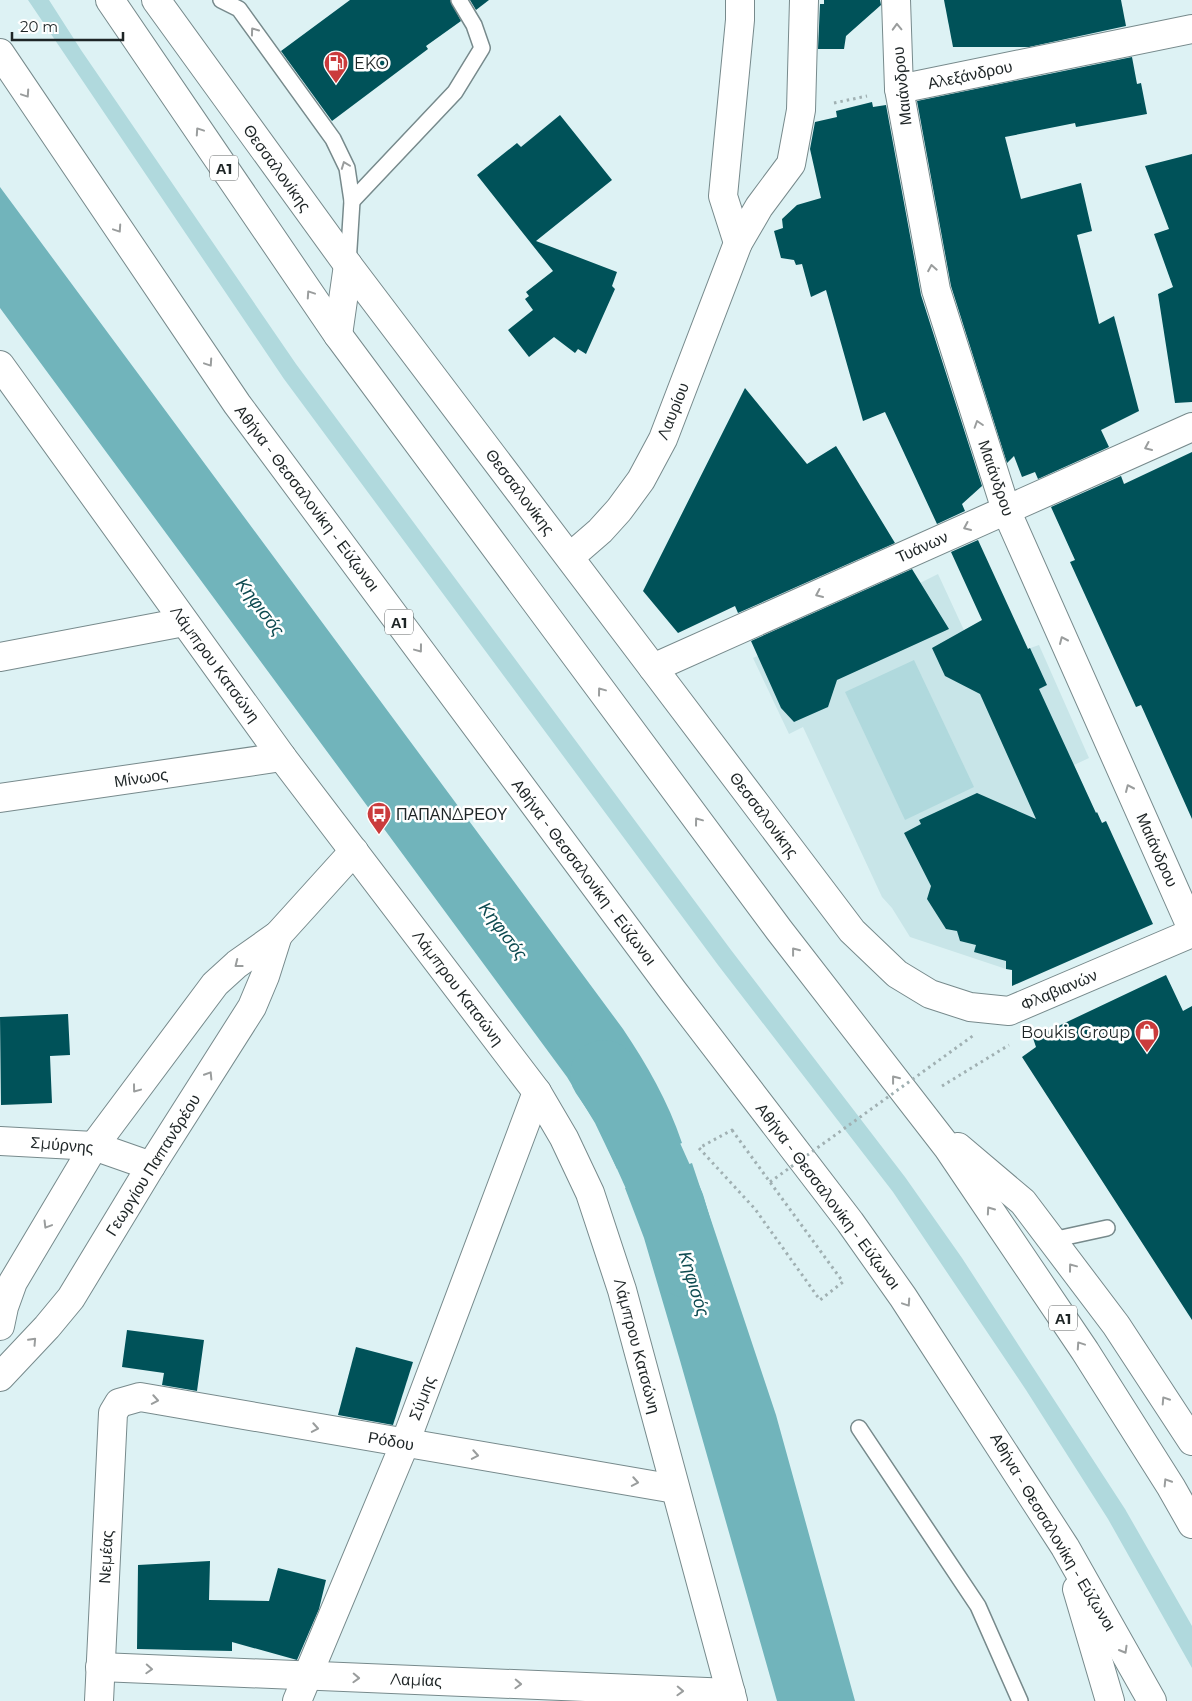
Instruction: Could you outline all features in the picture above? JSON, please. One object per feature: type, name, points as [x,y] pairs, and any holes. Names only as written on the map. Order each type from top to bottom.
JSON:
[{"type":"main road","name":"Α1","points":[[110,0],[338,335],[779,930],[948,1148],[1085,1352],[1171,1487],[1192,1524]]},
{"type":"main road","name":"Θεσσαλονίκης","points":[[156,0],[348,265],[852,932],[897,974]]},
{"type":"main road","points":[[738,243],[723,196],[740,20],[740,0]]},
{"type":"main road","points":[[801,110],[804,0]]},
{"type":"main road","name":"Μαιάνδρου","points":[[896,0],[899,89],[936,290],[1006,510],[1192,928]]},
{"type":"main road","name":"Αλεξάνδρου","points":[[899,89],[1192,29]]},
{"type":"main road","name":"Αθήνα - Θεσσαλονίκη - Εύζωνοι","points":[[0,53],[237,404],[673,991],[850,1222],[914,1313],[1065,1547],[1152,1701]]},
{"type":"main road","name":"Λαυρίου","points":[[570,557],[600,531],[619,510],[641,480],[663,439],[738,243],[759,207],[791,164],[801,110]]},
{"type":"main road","points":[[338,335],[348,265]]},
{"type":"main road","name":"Λάμπρου Κατσώνη","points":[[3,375],[282,757],[536,1092],[564,1138],[590,1193],[622,1290],[732,1697]]},
{"type":"main road","name":"Τυάνων","points":[[653,668],[1192,427]]},
{"type":"main road","points":[[0,657],[184,622]]},
{"type":"main road","name":"Μίνωος","points":[[0,798],[282,757]]},
{"type":"main road","name":"Γεωργίου Παπανδρέου","points":[[0,1326],[4,1308],[14,1282],[94,1146],[215,984],[237,964],[278,935],[354,851]]},
{"type":"main road","name":"Φλαβιανών","points":[[897,974],[930,994],[970,1007],[1010,1011],[1192,933]]},
{"type":"main road","name":"Γεωργίου Παπανδρέου","points":[[0,1377],[47,1327],[71,1298],[151,1166],[252,1007],[265,976],[278,935]]},
{"type":"main road","name":"Σύμης","points":[[297,1701],[405,1443],[536,1092]]},
{"type":"main road","points":[[919,1111],[1023,1202],[1116,1326],[1192,1441]]},
{"type":"main road","name":"Σμύρνης","points":[[0,1141],[94,1146],[151,1166]]},
{"type":"main road","name":"Ρόδου","points":[[113,1413],[119,1403],[140,1397],[676,1489]]},
{"type":"main road","name":"Νεμέας","points":[[99,1701],[113,1413]]},
{"type":"main road","points":[[1065,1547],[1110,1701]]},
{"type":"main road","name":"Λαμίας","points":[[100,1667],[732,1697]]},
{"type":"lane","points":[[221,0],[245,4],[333,139],[347,168],[352,201],[348,265]]},
{"type":"lane","points":[[352,201],[455,92],[482,48],[474,25],[459,0]]},
{"type":"lane","points":[[1052,1240],[1107,1228]]},
{"type":"lane","points":[[859,1428],[978,1606],[1020,1701]]},
{"type":"path","points":[[801,110],[899,89]]},
{"type":"path","points":[[770,1182],[974,1035]]},
{"type":"path","points":[[919,1111],[1010,1045]]},
{"type":"path","points":[[732,1130],[770,1182],[843,1282],[820,1300],[755,1209],[699,1148],[732,1130]]},
{"type":"shaded area","points":[[28,0],[49,0],[81,50],[296,364],[731,950],[905,1177],[962,1258],[1125,1509],[1192,1626],[1192,1668],[1108,1519],[1026,1390],[893,1192],[718,965],[284,379]]},
{"type":"shaded area","points":[[938,574],[975,654],[1022,651],[1039,645],[1089,758],[1074,765],[1089,799],[1003,856],[1006,969],[910,937],[892,908],[882,897],[803,727],[789,734],[753,658],[905,587],[906,590]]},
{"type":"shaded area","points":[[914,660],[974,787],[905,820],[845,692]]},
{"type":"water","points":[[0,187],[623,1029],[656,1084],[682,1143],[617,1169],[595,1123],[567,1077],[0,308]]},
{"type":"water","points":[[692,1163],[776,1415],[855,1701],[777,1701],[644,1238],[625,1188]]},
{"type":"building","points":[[350,0],[450,0],[461,21],[426,46],[428,49],[332,121],[281,51]]},
{"type":"building","points":[[470,0],[489,0],[476,10]]},
{"type":"building","points":[[824,0],[880,0],[881,5],[846,36],[844,49],[818,49],[820,4],[824,4]]},
{"type":"building","points":[[944,0],[1121,0],[1126,26],[1029,47],[953,47]]},
{"type":"building","points":[[1132,57],[1137,84],[1141,83],[1147,114],[1076,127],[1075,123],[1005,137],[1021,199],[1081,183],[1092,231],[1077,235],[1099,324],[1114,316],[1139,411],[1101,430],[1109,447],[1038,479],[1035,472],[1022,477],[1014,456],[1007,463],[951,286],[917,101]]},
{"type":"building","points":[[872,102],[873,107],[886,105],[921,295],[982,486],[962,504],[965,511],[937,524],[885,412],[863,421],[826,290],[811,297],[802,264],[796,265],[794,260],[781,258],[774,231],[783,228],[782,219],[797,205],[821,198],[810,149],[815,122],[837,117],[836,111]]},
{"type":"building","points":[[560,115],[612,180],[536,241],[617,272],[612,286],[615,289],[586,354],[578,349],[575,353],[554,337],[529,357],[508,330],[533,310],[525,299],[529,296],[526,292],[553,271],[477,175],[517,143],[521,147]]},
{"type":"building","points":[[1192,154],[1192,402],[1175,403],[1158,294],[1173,287],[1154,234],[1169,229],[1145,166]]},
{"type":"building","points":[[745,388],[807,464],[836,446],[895,543],[738,613],[735,606],[678,633],[643,591]]},
{"type":"building","points":[[1192,452],[1192,819],[1141,705],[1136,707],[1070,562],[1075,560],[1051,507],[1121,476],[1124,484]]},
{"type":"building","points":[[978,540],[1028,649],[1030,648],[1047,685],[1039,689],[1096,813],[1102,823],[1106,821],[1153,924],[1012,986],[1012,970],[1006,969],[1006,961],[974,952],[976,945],[960,941],[957,931],[946,929],[927,899],[931,886],[904,833],[921,824],[919,820],[977,793],[1036,819],[980,694],[945,676],[932,648],[982,620],[951,552]]},
{"type":"building","points":[[912,569],[949,629],[837,680],[828,707],[794,722],[781,708],[751,641]]},
{"type":"building","points":[[1166,975],[1183,1011],[1192,1006],[1192,1320],[1022,1057],[1036,1047],[1033,1038]]},
{"type":"building","points":[[68,1014],[70,1055],[50,1056],[52,1103],[1,1105],[0,1017]]},
{"type":"building","points":[[127,1330],[204,1340],[197,1391],[162,1385],[164,1373],[122,1367]]},
{"type":"building","points":[[356,1347],[413,1362],[393,1425],[338,1415]]},
{"type":"building","points":[[210,1561],[209,1600],[269,1601],[278,1568],[326,1580],[319,1609],[297,1660],[232,1642],[232,1651],[137,1649],[138,1565]]},
{"type":"waterway","name":"Κηφισός","points":[[604,1074],[627,1108],[671,1206],[688,1264]]},
{"type":"place","name":"EKO","points":[[336,84]]},
{"type":"place","name":"ΠΑΠΑΝΔΡΕΟΥ","points":[[379,835]]},
{"type":"place","name":"Boukis Group","points":[[1147,1053]]}]
